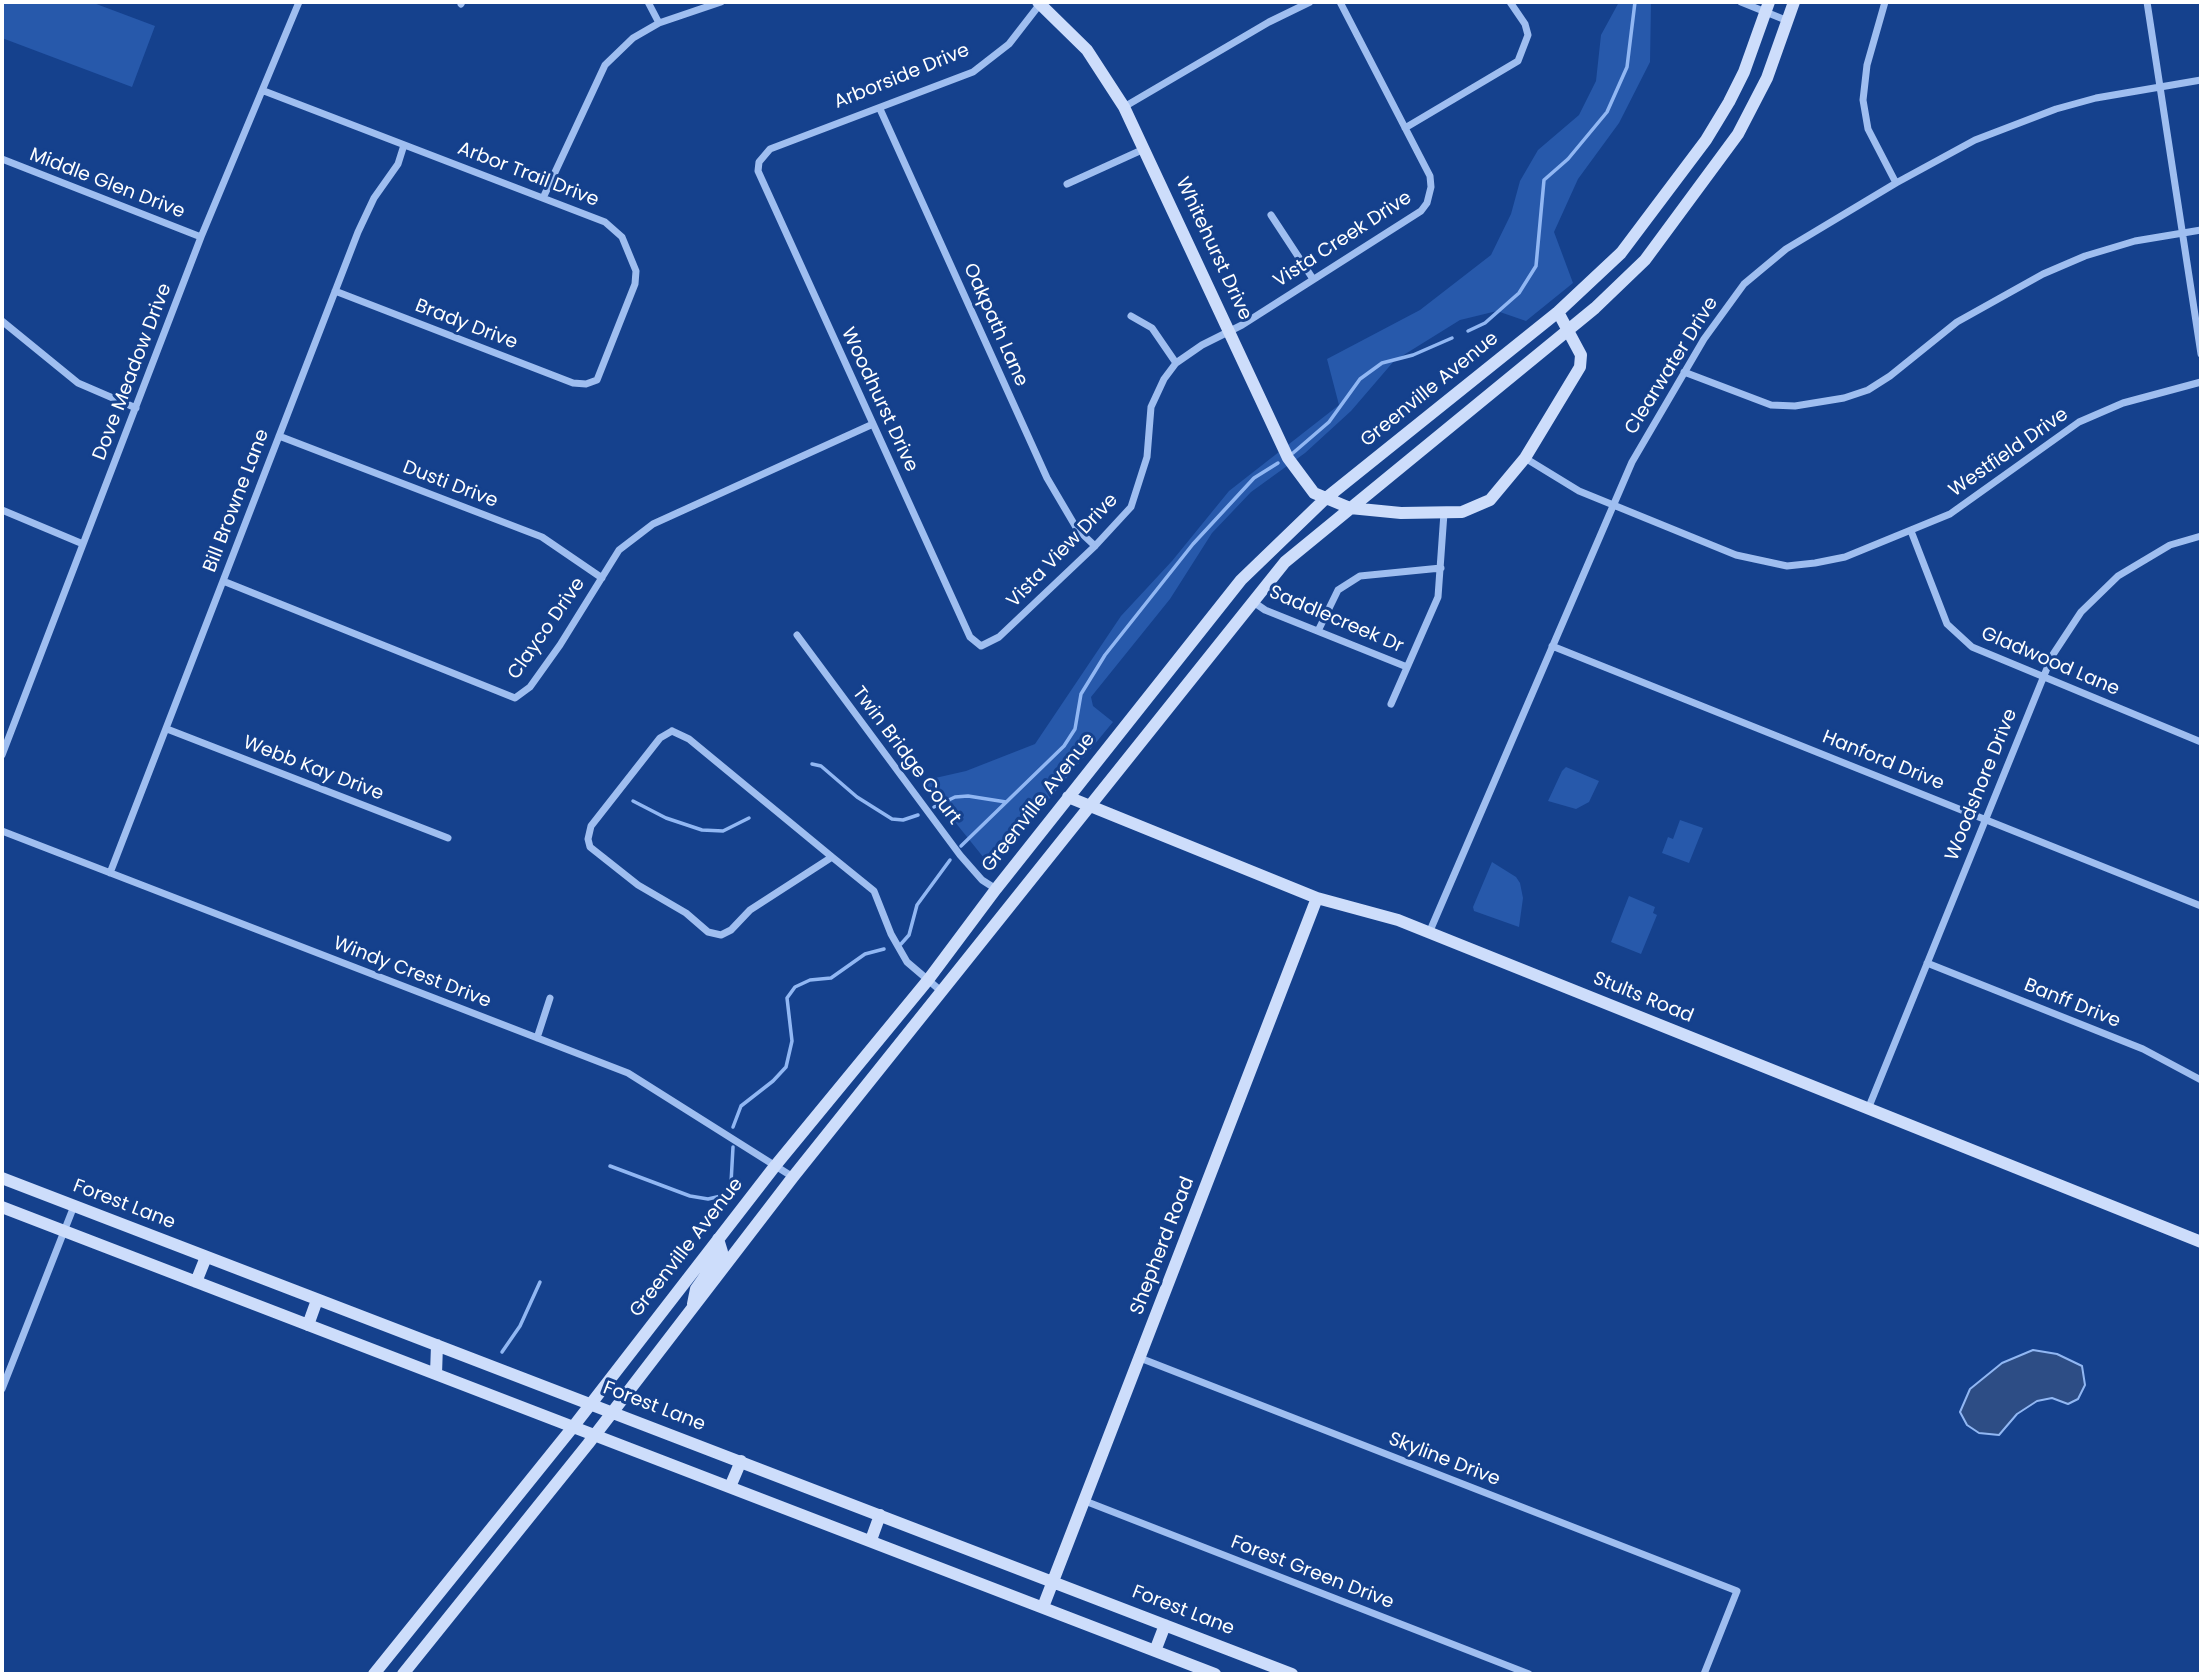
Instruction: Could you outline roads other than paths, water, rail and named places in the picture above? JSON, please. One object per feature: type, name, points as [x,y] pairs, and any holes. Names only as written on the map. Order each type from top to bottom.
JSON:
[{"type":"main road","name":"Whitehurst Drive","points":[[1040,2],[1087,50],[1124,107],[1288,458],[1306,485],[1325,499],[1350,508],[1373,512],[1444,513],[1476,508],[1490,500],[1525,458],[1580,367],[1581,355],[1558,312]]},
{"type":"main road","name":"Greenville Avenue","points":[[403,1674],[595,1435],[793,1177],[1252,601],[1299,548],[1568,329],[1634,271],[1716,167],[1759,96],[1794,2]]},
{"type":"main road","name":"Greenville Avenue","points":[[374,1674],[573,1427],[775,1166],[928,980],[996,889],[1241,580],[1325,499],[1558,312],[1621,253],[1706,140],[1744,72],[1767,8]]},
{"type":"main road","name":"Stults Road","points":[[1068,797],[1317,898],[1376,913],[1429,933],[2200,1237]]},
{"type":"main road","name":"Shepherd Road","points":[[1043,1607],[1317,898]]},
{"type":"main road","name":"Forest Lane","points":[[2,1178],[1292,1674]]},
{"type":"main road","points":[[2,1207],[1215,1674]]},
{"type":"main road","points":[[692,1308],[696,1289],[722,1252],[718,1239]]},
{"type":"main road","points":[[196,1282],[206,1257]]},
{"type":"main road","points":[[308,1325],[317,1300]]},
{"type":"main road","points":[[436,1374],[437,1345]]},
{"type":"main road","points":[[730,1487],[741,1461]]},
{"type":"main road","points":[[871,1540],[880,1515]]},
{"type":"main road","points":[[428,1607],[445,1622]]},
{"type":"main road","points":[[1155,1651],[1165,1625]]},
{"type":"street","name":"Dove Meadow Drive","points":[[2,755],[201,237],[299,2]]},
{"type":"street","points":[[648,2],[659,23]]},
{"type":"street","points":[[543,198],[605,65],[633,38],[659,23],[721,2]]},
{"type":"street","name":"Arborside Drive","points":[[759,162],[770,149],[973,72],[992,60],[1040,2]]},
{"type":"street","points":[[1124,107],[1269,22],[1310,2]]},
{"type":"street","name":"Vista Creek Drive","points":[[1229,331],[1421,211],[1427,203],[1431,187],[1430,176],[1340,2]]},
{"type":"street","points":[[1405,128],[1518,61],[1528,35],[1510,2]]},
{"type":"street","points":[[1741,2],[1767,8],[1788,21]]},
{"type":"street","points":[[1885,2],[1867,65],[1863,100],[1871,138],[1896,183]]},
{"type":"street","points":[[2147,2],[2201,354]]},
{"type":"street","name":"Clearwater Drive","points":[[1429,933],[1611,506],[1646,435],[1730,302],[1764,266],[1786,249],[1945,155],[2015,124],[2082,102],[2159,85],[2201,80]]},
{"type":"street","name":"Arbor Trail Drive","points":[[264,91],[605,222],[622,237],[636,271],[635,284],[597,380],[586,384]]},
{"type":"street","name":"Oakpath Lane","points":[[880,109],[1047,478],[1077,529],[1095,547]]},
{"type":"street","name":"Bill Browne Lane","points":[[110,873],[335,291],[374,198],[398,164],[404,145]]},
{"type":"street","points":[[1067,184],[1144,149]]},
{"type":"street","name":"Middle Glen Drive","points":[[2,159],[201,237]]},
{"type":"street","name":"Woodhurst Drive","points":[[759,162],[760,179],[970,637],[981,646]]},
{"type":"street","points":[[1271,215],[1313,279]]},
{"type":"street","points":[[1684,372],[1771,405],[1796,407],[1844,398],[1868,390],[1957,323],[2043,275],[2085,256],[2201,230]]},
{"type":"street","name":"Brady Drive","points":[[335,291],[573,383],[586,384]]},
{"type":"street","points":[[1130,316],[1152,328],[1176,363]]},
{"type":"street","points":[[2,321],[78,383],[136,408]]},
{"type":"street","name":"Vista View Drive","points":[[981,646],[999,637],[1122,518],[1136,496],[1147,457],[1151,407],[1164,379],[1176,363],[1229,331]]},
{"type":"street","name":"Westfield Drive","points":[[1525,458],[1579,491],[1611,506],[1736,555],[1787,566],[1845,557],[1911,531],[1972,501],[2080,422],[2123,403],[2201,382]]},
{"type":"street","name":"Clayco Drive","points":[[223,581],[515,698],[530,687],[620,550],[653,524],[873,424]]},
{"type":"street","name":"Dusti Drive","points":[[279,436],[542,537],[602,578]]},
{"type":"street","points":[[2,510],[83,544]]},
{"type":"street","points":[[1391,704],[1438,597],[1444,513]]},
{"type":"street","name":"Gladwood Lane","points":[[1911,531],[1939,608],[1959,638],[1987,656],[2201,742]]},
{"type":"street","name":"Woodshore Drive","points":[[1868,1108],[2042,678],[2081,612],[2109,585],[2154,553],[2201,536]]},
{"type":"street","points":[[1318,631],[1338,590],[1360,576],[1441,568]]},
{"type":"street","name":"Saddlecreek Dr","points":[[1252,601],[1265,610],[1407,667]]},
{"type":"street","name":"Twin Bridge Court","points":[[797,635],[960,855],[982,880],[996,889]]},
{"type":"street","name":"Hanford Drive","points":[[1552,646],[2201,906]]},
{"type":"street","name":"Webb Kay Drive","points":[[167,729],[448,838]]},
{"type":"street","points":[[832,857],[750,910],[731,930],[721,935],[708,932],[686,913],[638,885],[590,847],[588,839],[592,826],[660,738],[672,731],[689,739],[874,891],[906,962],[941,991]]},
{"type":"street","name":"Windy Crest Drive","points":[[2,831],[628,1073],[678,1102],[793,1177]]},
{"type":"street","name":"Banff Drive","points":[[1927,963],[2143,1049],[2201,1080]]},
{"type":"street","points":[[537,1038],[550,998]]},
{"type":"street","points":[[2,1389],[74,1206]]},
{"type":"street","name":"Skyline Drive","points":[[1140,1358],[1737,1591],[1704,1674]]},
{"type":"street","name":"Forest Green Drive","points":[[1085,1501],[1529,1674]]},
{"type":"waterway","points":[[1468,331],[1485,323],[1519,293],[1536,266],[1544,180],[1568,159],[1607,112],[1627,67],[1635,2]]},
{"type":"waterway","points":[[1293,453],[1329,422],[1360,379],[1382,363],[1413,355],[1452,338]]},
{"type":"waterway","points":[[961,846],[1064,746],[1075,729],[1081,694],[1105,655],[1193,544],[1254,478],[1278,463]]},
{"type":"waterway","points":[[812,764],[821,766],[857,797],[892,819],[903,820],[918,815]]},
{"type":"waterway","points":[[934,807],[955,797],[968,796],[1006,802]]},
{"type":"waterway","points":[[633,801],[666,818],[702,830],[723,831],[749,818]]},
{"type":"waterway","points":[[901,944],[909,935],[917,905],[950,860]]},
{"type":"waterway","points":[[733,1127],[741,1106],[786,1067],[792,1041],[787,998],[795,987],[810,980],[831,978],[865,954],[884,949]]},
{"type":"waterway","points":[[610,1166],[690,1196],[708,1199],[721,1196],[731,1183],[733,1147]]},
{"type":"waterway","points":[[502,1352],[520,1326],[540,1282]]}]
